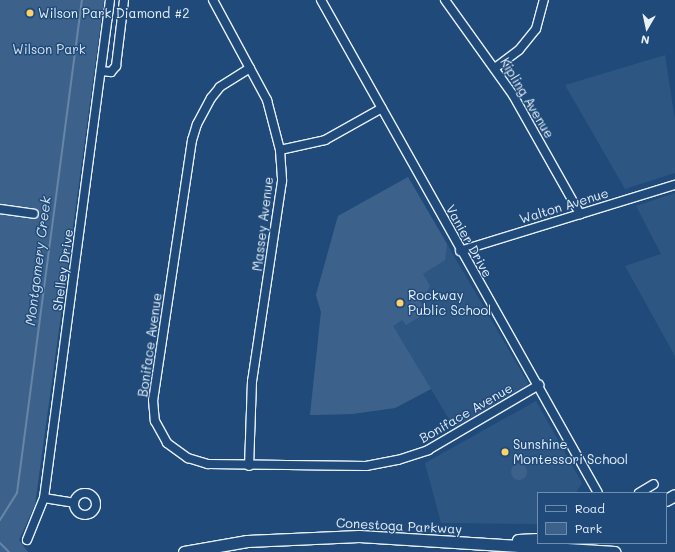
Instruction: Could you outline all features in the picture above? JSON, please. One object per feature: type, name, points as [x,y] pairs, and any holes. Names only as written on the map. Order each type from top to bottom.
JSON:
[{"type":"highway","name":"Conestoga Parkway","points":[[184,552],[247,542],[313,537],[359,536],[614,552]]},
{"type":"highway","points":[[445,542],[537,539]]},
{"type":"street","name":"Shelley Drive","points":[[27,540],[44,498],[110,0]]},
{"type":"street","points":[[101,71],[111,72],[116,66],[124,0]]},
{"type":"street","name":"Massey Avenue","points":[[213,0],[267,100],[280,150],[282,181],[252,381],[249,466]]},
{"type":"street","name":"Vanier Drive","points":[[321,0],[460,250],[539,385],[597,492]]},
{"type":"street","name":"Kipling Avenue","points":[[445,0],[495,68],[580,214]]},
{"type":"street","points":[[495,68],[519,50],[536,29],[544,0]]},
{"type":"street","name":"Boniface Avenue","points":[[250,68],[220,87],[197,124],[153,400],[155,421],[167,443],[188,458],[208,464],[249,466],[366,466],[398,460],[428,450],[539,385]]},
{"type":"street","points":[[280,150],[325,140],[382,108]]},
{"type":"street","name":"Walton Avenue","points":[[460,250],[675,185]]},
{"type":"street","points":[[0,209],[34,214]]},
{"type":"street","points":[[641,492],[654,484]]},
{"type":"street","points":[[44,498],[74,503]]},
{"type":"shaded area","points":[[665,55],[675,120],[675,173],[625,189],[565,85]]},
{"type":"shaded area","name":"Rockway Public School","points":[[408,177],[528,383],[526,386],[454,428],[431,389],[395,408],[352,414],[310,415],[321,312],[316,295],[338,216]]},
{"type":"shaded area","points":[[675,193],[675,356],[625,266],[661,254],[636,206]]},
{"type":"shaded area","name":"Sunshine Montessori School","points":[[536,401],[582,483],[577,492],[537,492],[537,524],[441,523],[425,463]]},
{"type":"green space","name":"Wilson Park","points":[[0,0],[104,0],[35,505],[19,540],[28,552],[0,552]]},
{"type":"green space","name":"Rockway Public School","points":[[408,177],[447,244],[445,260],[423,274],[430,286],[424,298],[420,301],[426,313],[406,325],[402,320],[393,326],[431,389],[395,408],[352,414],[310,415],[321,312],[316,295],[338,216]]},
{"type":"green space","points":[[519,464],[525,466],[527,472],[525,478],[519,480],[513,478],[511,472],[513,466]]},
{"type":"waterway","name":"Montgomery Creek","points":[[0,520],[17,493],[82,0]]},
{"type":"waterway","points":[[0,543],[9,552]]},
{"type":"place","name":"Wilson Park Diamond #2","points":[[30,13]]},
{"type":"place","name":"Rockway Public School","points":[[400,303]]},
{"type":"place","name":"Sunshine Montessori School","points":[[505,452]]}]
